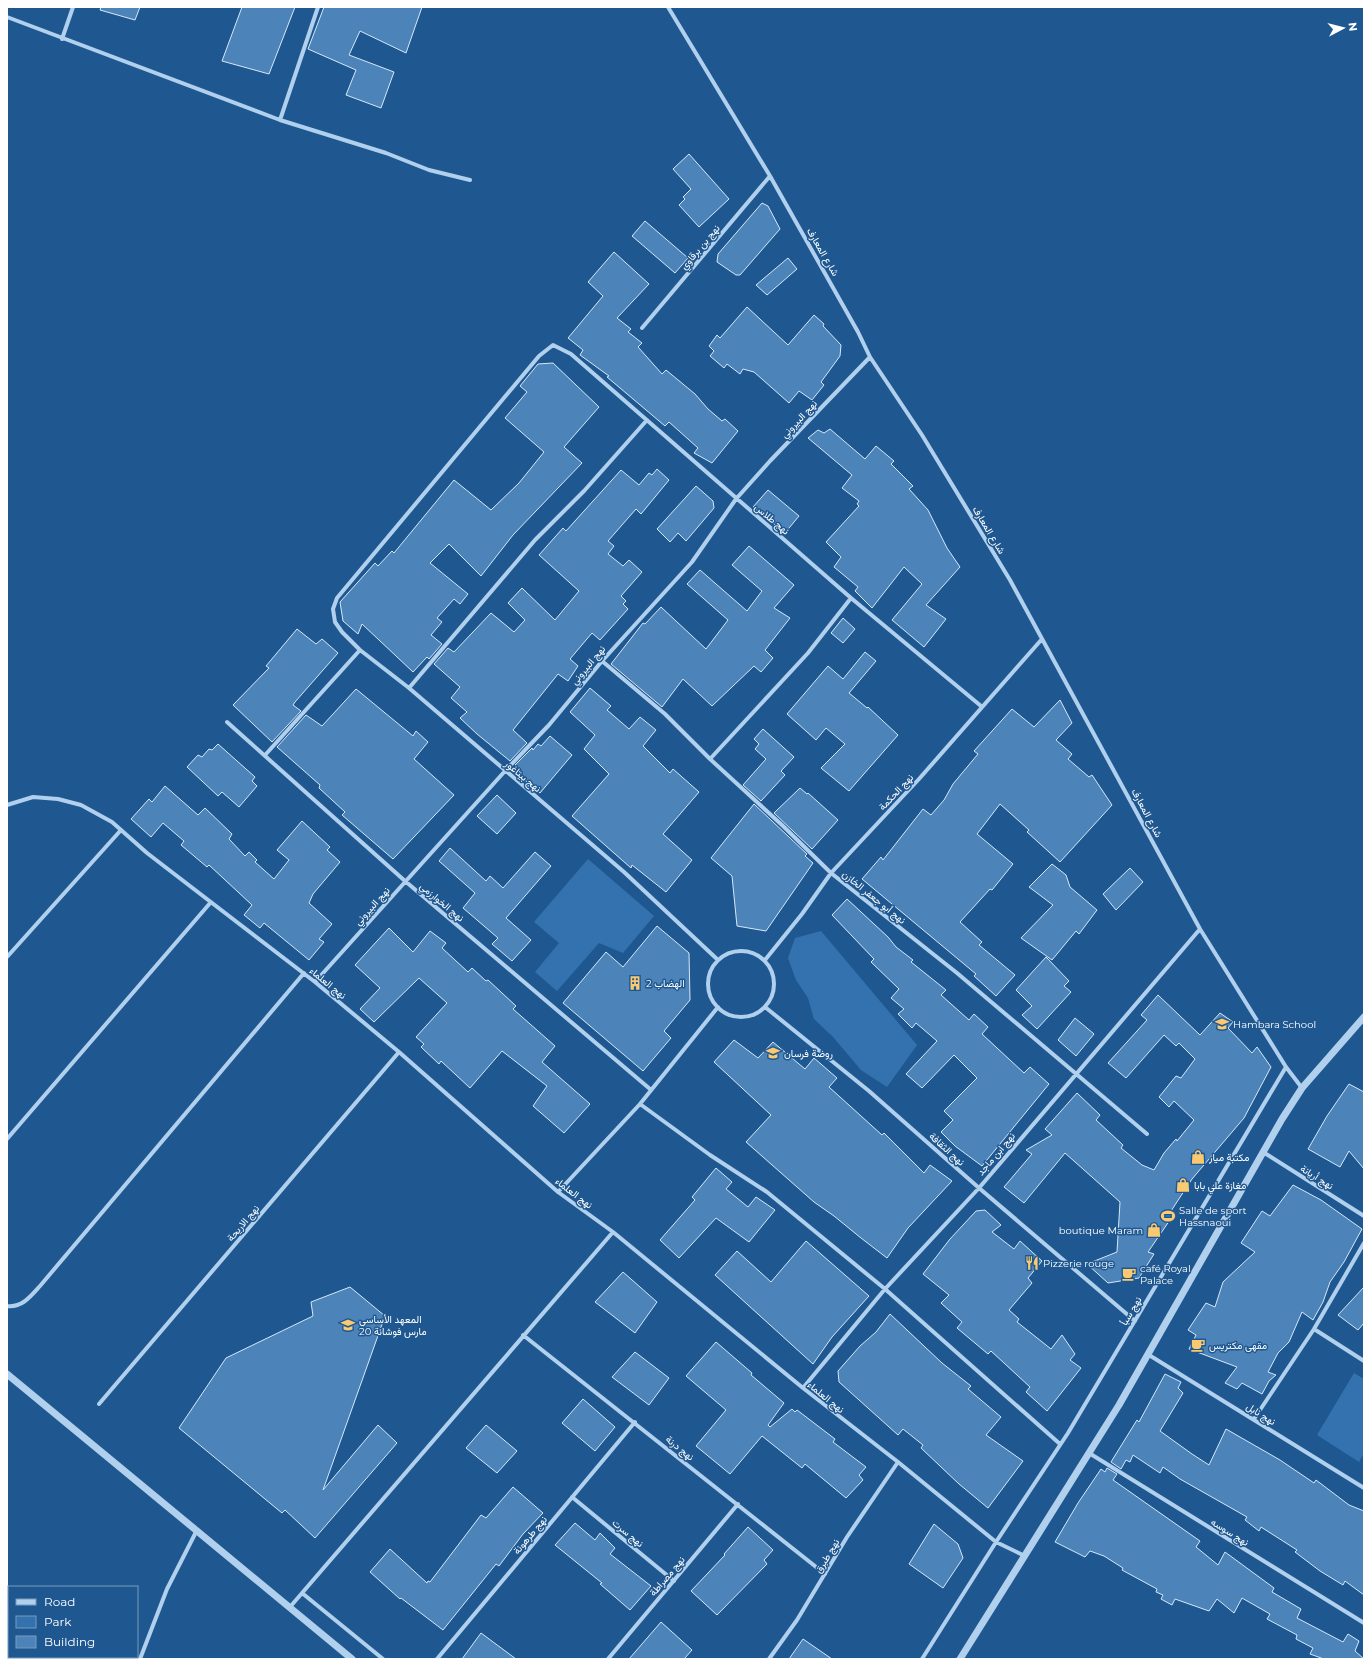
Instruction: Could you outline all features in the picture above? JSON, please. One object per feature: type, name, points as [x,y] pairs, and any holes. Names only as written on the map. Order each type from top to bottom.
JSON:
[{"type":"street","points":[[62,39],[73,7]]},
{"type":"street","points":[[280,120],[318,7]]},
{"type":"street","name":"شارع المعارف","points":[[668,7],[770,176],[858,332],[870,357],[922,435],[1010,580],[1200,929],[1286,1067]]},
{"type":"street","points":[[7,17],[280,120],[386,153],[429,170],[470,180]]},
{"type":"street","name":"نهج بن برقاوي","points":[[642,328],[770,176]]},
{"type":"street","name":"نهج طلاس","points":[[336,598],[470,440],[514,384],[539,356],[553,345],[571,354],[736,499],[812,562],[851,598],[981,706]]},
{"type":"street","name":"نهج البيروني","points":[[315,982],[505,771],[549,725],[602,661],[692,562],[736,499],[810,418],[870,357]]},
{"type":"street","points":[[409,688],[535,540],[584,491],[646,420]]},
{"type":"street","name":"نهج بيتاغور","points":[[336,598],[333,609],[335,622],[342,632],[360,650],[409,688],[624,872],[718,960]]},
{"type":"street","points":[[710,759],[808,653],[851,598]]},
{"type":"street","name":"نهج الحكمة","points":[[765,960],[802,914],[831,873],[919,779],[981,706],[1042,639]]},
{"type":"street","points":[[266,754],[360,650]]},
{"type":"street","name":"نهج أبو جعفر الخازن","points":[[602,661],[665,714],[710,759],[782,825],[831,873],[957,973],[1147,1134]]},
{"type":"street","name":"نهج الخوارزمي","points":[[227,722],[266,754],[405,882],[650,1089]]},
{"type":"street","name":"نهج العلماء","points":[[7,805],[33,797],[58,799],[81,805],[112,822],[147,853],[315,982],[399,1052],[558,1192],[613,1232],[803,1388],[898,1462],[996,1542],[1025,1556]]},
{"type":"street","points":[[7,956],[121,830]]},
{"type":"street","points":[[7,1139],[211,902]]},
{"type":"street","name":"نهج ابن ماجد","points":[[803,1388],[884,1289],[979,1188],[1200,929]]},
{"type":"street","points":[[741,950],[754,952],[765,960],[772,971],[775,984],[772,996],[765,1007],[754,1015],[741,1017],[729,1015],[718,1007],[710,996],[708,984],[710,970],[718,960],[729,952],[741,950]]},
{"type":"street","points":[[7,1306],[13,1307],[23,1303],[40,1286],[304,973]]},
{"type":"street","points":[[558,1192],[640,1104],[650,1089],[718,1007]]},
{"type":"street","name":"نهج الثقافة","points":[[765,1007],[869,1091],[979,1188],[1135,1321]]},
{"type":"street","points":[[960,1659],[1089,1454],[1149,1354],[1262,1152],[1302,1088],[1364,1017]]},
{"type":"street","name":"نهج الاريحة","points":[[99,1404],[399,1052]]},
{"type":"street","points":[[1286,1067],[1302,1088]]},
{"type":"street","name":"نهج سبأ","points":[[922,1659],[1060,1444],[1286,1067]]},
{"type":"street","points":[[640,1104],[710,1155],[767,1192],[884,1289],[1060,1444]]},
{"type":"street","name":"نهج أريانة","points":[[1262,1152],[1364,1216]]},
{"type":"street","points":[[290,1607],[613,1232]]},
{"type":"street","points":[[1254,1419],[1314,1329],[1364,1243]]},
{"type":"street","points":[[1314,1329],[1364,1361]]},
{"type":"street","name":"نهج درنة","points":[[523,1335],[635,1422],[825,1574]]},
{"type":"street","name":"نهج نابل","points":[[1149,1354],[1364,1488]]},
{"type":"street","points":[[7,1374],[352,1659]]},
{"type":"street","name":"نهج طرهونة","points":[[437,1659],[635,1422]]},
{"type":"street","name":"نهج سوسه","points":[[1089,1454],[1364,1623]]},
{"type":"street","name":"نهج طبرق","points":[[769,1659],[898,1462]]},
{"type":"street","name":"نهج سرت","points":[[572,1497],[674,1581]]},
{"type":"street","name":"نهج مصراطة","points":[[608,1659],[738,1504]]},
{"type":"street","points":[[140,1659],[167,1589],[197,1530]]},
{"type":"street","points":[[302,1593],[383,1659]]},
{"type":"green space","points":[[588,859],[654,916],[623,953],[599,943],[557,991],[535,972],[559,943],[534,922]]},
{"type":"green space","points":[[821,931],[917,1045],[887,1087],[861,1070],[833,1037],[814,1019],[808,998],[796,980],[788,958],[795,938]]},
{"type":"green space","points":[[1354,1373],[1364,1379],[1364,1453],[1359,1462],[1317,1435]]},
{"type":"building","points":[[101,7],[140,7],[135,20],[100,10]]},
{"type":"building","points":[[242,7],[295,7],[269,74],[222,61]]},
{"type":"building","points":[[324,7],[422,7],[406,53],[360,31],[349,55],[394,72],[381,108],[346,95],[356,70],[308,49]]},
{"type":"building","points":[[689,154],[729,199],[699,227],[679,205],[685,199],[683,197],[691,189],[673,169]]},
{"type":"building","points":[[762,203],[768,206],[780,229],[740,275],[736,275],[717,262],[718,254]]},
{"type":"building","points":[[645,221],[688,258],[675,273],[632,236]]},
{"type":"building","points":[[614,252],[649,284],[617,318],[631,329],[628,332],[642,343],[638,347],[662,374],[666,370],[695,394],[708,409],[722,421],[725,419],[738,431],[712,463],[694,453],[698,448],[669,422],[665,426],[607,377],[609,376],[580,355],[583,350],[568,338],[603,296],[588,282]]},
{"type":"building","points":[[788,258],[797,269],[767,295],[756,285]]},
{"type":"building","points":[[747,307],[788,345],[814,315],[824,324],[823,326],[841,345],[840,356],[821,382],[824,385],[812,400],[799,391],[789,403],[754,372],[743,369],[740,374],[727,364],[724,368],[710,356],[714,351],[709,346],[717,335],[720,338]]},
{"type":"building","points":[[553,363],[599,407],[564,447],[582,463],[513,535],[481,576],[449,544],[430,563],[468,594],[460,604],[454,599],[437,618],[442,622],[431,635],[442,644],[429,659],[427,657],[413,672],[362,624],[358,634],[343,621],[340,602],[375,563],[378,566],[392,551],[394,553],[454,480],[491,510],[519,483],[544,452],[505,418],[527,392],[520,386],[538,364]]},
{"type":"building","points":[[830,429],[865,459],[876,446],[894,461],[891,464],[913,486],[909,489],[928,510],[947,548],[960,567],[926,605],[946,619],[924,647],[892,620],[922,584],[904,567],[872,608],[855,591],[858,587],[834,567],[841,557],[826,542],[859,506],[857,504],[859,501],[842,488],[852,475],[808,438],[818,430],[824,433]]},
{"type":"building","points":[[657,469],[669,480],[641,514],[636,509],[608,541],[614,546],[608,554],[623,566],[629,560],[642,572],[621,596],[626,601],[623,604],[628,609],[600,640],[592,633],[570,659],[578,666],[568,681],[558,674],[513,730],[527,743],[510,761],[460,718],[467,712],[451,698],[460,687],[434,664],[448,648],[454,652],[491,613],[514,632],[525,620],[508,603],[522,588],[555,620],[579,591],[539,555],[563,528],[566,531],[621,470],[639,485],[649,473],[652,475]]},
{"type":"building","points":[[696,486],[713,501],[714,508],[686,541],[678,533],[670,542],[657,529]]},
{"type":"building","points":[[768,490],[799,516],[785,533],[753,507]]},
{"type":"building","points":[[749,546],[794,585],[774,608],[790,618],[765,650],[773,658],[761,672],[754,666],[712,706],[683,679],[662,707],[611,664],[643,623],[645,624],[661,607],[706,649],[728,620],[687,584],[700,570],[747,611],[762,591],[732,565]]},
{"type":"building","points":[[843,618],[855,629],[843,643],[831,633]]},
{"type":"building","points":[[297,629],[316,644],[322,639],[338,653],[295,702],[293,705],[301,711],[272,742],[233,705],[269,668],[266,666]]},
{"type":"building","points":[[865,652],[876,661],[849,693],[867,708],[868,707],[898,735],[849,791],[821,768],[845,744],[826,728],[816,740],[787,714],[828,666],[843,679]]},
{"type":"building","points":[[590,688],[611,706],[607,710],[629,729],[640,717],[656,730],[643,746],[670,773],[673,769],[699,792],[663,834],[692,860],[666,892],[632,865],[631,868],[572,816],[609,774],[584,749],[595,735],[570,712]]},
{"type":"building","points":[[356,689],[413,736],[416,731],[428,742],[414,759],[454,795],[393,859],[342,815],[345,812],[319,788],[320,785],[277,747],[306,715],[322,726]]},
{"type":"building","points":[[1060,700],[1072,723],[1056,740],[1072,754],[1068,759],[1089,777],[1092,775],[1112,805],[1060,862],[1027,832],[1029,830],[1000,804],[977,834],[1013,864],[992,890],[990,889],[960,922],[982,942],[979,945],[1015,975],[996,996],[974,976],[976,974],[862,879],[881,857],[883,860],[923,809],[931,815],[944,800],[953,784],[978,754],[974,751],[1012,709],[1034,727]]},
{"type":"building","points":[[763,729],[794,757],[781,771],[785,775],[761,801],[743,785],[766,759],[755,749],[759,744],[754,739]]},
{"type":"building","points":[[550,736],[572,755],[540,793],[514,771],[517,767],[515,765],[532,748],[533,750],[538,744],[541,746]]},
{"type":"building","points":[[218,744],[255,777],[252,781],[257,786],[239,807],[222,792],[218,796],[187,767],[198,755],[202,757],[209,749],[212,750]]},
{"type":"building","points":[[165,786],[198,815],[205,808],[232,834],[229,839],[245,856],[249,852],[257,860],[255,862],[274,879],[289,860],[277,850],[302,821],[330,847],[327,850],[340,862],[313,894],[309,903],[332,924],[319,939],[324,942],[309,960],[264,923],[260,928],[244,915],[252,905],[209,865],[207,867],[181,845],[184,841],[163,823],[151,837],[131,819],[149,799],[152,802]]},
{"type":"building","points":[[800,788],[807,794],[808,793],[838,820],[812,849],[774,813]]},
{"type":"building","points":[[497,795],[516,813],[497,834],[477,816]]},
{"type":"building","points":[[754,804],[807,854],[805,856],[813,863],[766,931],[737,926],[732,876],[711,858]]},
{"type":"building","points":[[450,848],[486,881],[490,876],[503,888],[535,852],[551,866],[506,918],[531,940],[512,961],[492,944],[498,938],[463,908],[475,893],[439,861]]},
{"type":"building","points":[[1052,864],[1066,875],[1070,887],[1097,910],[1079,934],[1076,931],[1052,960],[1021,938],[1053,905],[1029,887]]},
{"type":"building","points":[[1130,868],[1143,882],[1116,910],[1103,894]]},
{"type":"building","points":[[847,899],[888,937],[896,947],[913,960],[911,962],[946,990],[941,995],[969,1020],[974,1014],[988,1027],[982,1034],[1024,1073],[1030,1067],[1049,1084],[982,1166],[955,1146],[941,1132],[953,1120],[944,1111],[977,1078],[954,1055],[922,1088],[906,1074],[937,1041],[916,1023],[912,1028],[898,1014],[904,1009],[891,998],[899,989],[871,962],[874,959],[832,915]]},
{"type":"building","name":"الهضاب 2","points":[[657,926],[689,953],[690,1000],[664,1031],[671,1038],[643,1071],[563,1003],[606,952],[623,967]]},
{"type":"building","points":[[389,928],[413,952],[430,931],[446,943],[442,948],[468,972],[472,968],[486,981],[488,980],[516,1006],[513,1009],[555,1046],[542,1062],[590,1104],[564,1133],[533,1106],[547,1086],[502,1051],[470,1088],[441,1061],[439,1064],[421,1047],[424,1044],[416,1037],[447,1003],[419,978],[374,1022],[360,1009],[380,988],[355,965]]},
{"type":"building","points":[[1046,957],[1069,981],[1064,986],[1071,992],[1037,1029],[1022,1015],[1032,1006],[1016,990]]},
{"type":"building","points":[[1158,995],[1200,1035],[1220,1013],[1233,1022],[1228,1028],[1252,1053],[1257,1047],[1271,1067],[1244,1118],[1192,1179],[1171,1211],[1174,1214],[1148,1252],[1154,1254],[1139,1278],[1108,1283],[1087,1264],[1117,1252],[1120,1202],[1065,1153],[1024,1203],[1004,1187],[1032,1154],[1026,1150],[1052,1135],[1045,1129],[1077,1093],[1100,1115],[1096,1120],[1123,1145],[1121,1148],[1142,1165],[1154,1170],[1164,1153],[1176,1139],[1177,1141],[1194,1120],[1174,1101],[1169,1107],[1159,1097],[1176,1076],[1181,1078],[1195,1059],[1179,1043],[1176,1046],[1164,1035],[1126,1078],[1108,1063],[1147,1020],[1141,1015]]},
{"type":"building","points":[[1075,1018],[1094,1034],[1076,1056],[1058,1040]]},
{"type":"building","points":[[734,1040],[758,1058],[773,1042],[805,1069],[814,1058],[837,1078],[829,1087],[882,1135],[884,1133],[924,1173],[930,1165],[952,1181],[908,1228],[887,1258],[814,1202],[746,1142],[771,1115],[714,1062]]},
{"type":"building","points":[[1349,1084],[1364,1092],[1364,1169],[1349,1151],[1340,1167],[1308,1149],[1327,1116]]},
{"type":"building","points":[[716,1168],[732,1182],[726,1189],[748,1207],[756,1197],[775,1210],[749,1242],[716,1218],[679,1258],[660,1240],[695,1200],[692,1197]]},
{"type":"building","points":[[1293,1185],[1321,1200],[1362,1229],[1344,1262],[1330,1282],[1323,1302],[1313,1320],[1302,1312],[1289,1342],[1278,1353],[1268,1372],[1276,1375],[1269,1381],[1262,1394],[1242,1383],[1237,1389],[1225,1383],[1237,1367],[1189,1349],[1196,1335],[1188,1330],[1206,1303],[1215,1307],[1223,1282],[1255,1252],[1241,1243],[1262,1211],[1270,1216]]},
{"type":"building","points":[[985,1210],[1001,1225],[992,1232],[1014,1249],[1020,1241],[1042,1261],[1028,1278],[1032,1283],[1009,1310],[1019,1319],[1017,1322],[1051,1349],[1062,1335],[1075,1354],[1070,1360],[1081,1368],[1047,1411],[1026,1392],[1030,1387],[991,1351],[988,1354],[957,1328],[962,1322],[941,1303],[949,1295],[923,1274],[950,1239],[976,1211]]},
{"type":"building","points":[[806,1241],[869,1296],[832,1337],[813,1364],[715,1275],[737,1251],[771,1282]]},
{"type":"building","points":[[623,1272],[657,1302],[635,1333],[595,1302]]},
{"type":"building","points":[[350,1287],[385,1316],[323,1490],[378,1425],[397,1443],[315,1538],[285,1510],[282,1513],[179,1428],[226,1358],[313,1316],[311,1302]]},
{"type":"building","points":[[1364,1287],[1364,1323],[1358,1330],[1338,1315]]},
{"type":"building","points":[[890,1314],[942,1363],[971,1386],[968,1389],[1001,1417],[986,1435],[1023,1461],[988,1508],[959,1484],[921,1448],[923,1445],[903,1429],[898,1435],[839,1382],[838,1371],[860,1346],[876,1332]]},
{"type":"building","points":[[716,1342],[784,1403],[768,1425],[770,1427],[792,1409],[795,1412],[797,1410],[835,1439],[833,1442],[866,1467],[859,1475],[863,1480],[846,1498],[805,1464],[802,1468],[762,1436],[730,1474],[696,1446],[726,1410],[686,1376]]},
{"type":"building","points":[[635,1352],[669,1378],[649,1405],[612,1377]]},
{"type":"building","points":[[1165,1374],[1181,1382],[1178,1388],[1183,1393],[1160,1431],[1192,1454],[1209,1465],[1226,1429],[1280,1460],[1314,1483],[1316,1480],[1349,1505],[1364,1511],[1364,1595],[1345,1581],[1343,1585],[1320,1571],[1295,1552],[1297,1550],[1261,1527],[1259,1531],[1245,1520],[1247,1517],[1180,1479],[1163,1467],[1160,1473],[1133,1455],[1130,1462],[1126,1460],[1121,1469],[1111,1462],[1137,1420],[1139,1422]]},
{"type":"building","points":[[583,1399],[615,1427],[595,1451],[562,1423]]},
{"type":"building","points":[[486,1425],[517,1451],[497,1473],[466,1448]]},
{"type":"building","points":[[1107,1468],[1117,1474],[1113,1480],[1200,1541],[1196,1547],[1218,1565],[1225,1552],[1274,1588],[1272,1592],[1301,1609],[1297,1618],[1343,1642],[1348,1634],[1359,1641],[1355,1651],[1364,1659],[1324,1659],[1310,1654],[1313,1648],[1296,1639],[1297,1635],[1267,1619],[1270,1614],[1242,1598],[1234,1613],[1217,1599],[1209,1611],[1175,1599],[1172,1605],[1161,1599],[1163,1595],[1156,1592],[1157,1589],[1122,1570],[1123,1568],[1104,1556],[1090,1551],[1085,1557],[1055,1542],[1078,1503],[1101,1469],[1105,1472]]},
{"type":"building","points":[[513,1487],[543,1513],[523,1534],[499,1566],[496,1564],[443,1630],[401,1598],[400,1599],[370,1572],[390,1549],[427,1583],[428,1581],[430,1582],[481,1515],[486,1518]]},
{"type":"building","points":[[575,1523],[595,1540],[600,1533],[615,1548],[610,1554],[651,1586],[630,1610],[600,1584],[602,1583],[555,1545]]},
{"type":"building","points":[[934,1524],[958,1544],[963,1558],[943,1588],[909,1564]]},
{"type":"building","points":[[748,1527],[773,1550],[764,1560],[767,1564],[717,1615],[691,1591],[725,1555],[724,1554]]},
{"type":"building","points":[[661,1622],[692,1650],[684,1659],[629,1659]]},
{"type":"building","points":[[481,1633],[516,1659],[462,1659]]},
{"type":"building","points":[[803,1639],[832,1659],[789,1659]]},
{"type":"place","name":"الهضاب 2","points":[[635,983]]},
{"type":"place","name":"Hambara School","points":[[1222,1024]]},
{"type":"place","name":"روضة فرسان","points":[[773,1053]]},
{"type":"place","name":"مكتبة ميار","points":[[1198,1157]]},
{"type":"place","name":"مغازة علي بابا","points":[[1183,1185]]},
{"type":"place","name":"Salle de sport Hassnaoui","points":[[1168,1216]]},
{"type":"place","name":"boutique Maram","points":[[1154,1230]]},
{"type":"place","name":"Pizzerie rouge","points":[[1032,1263]]},
{"type":"place","name":"café Royal Palace","points":[[1129,1274]]},
{"type":"place","name":"المعهد الأساسي 20 مارس فوشانة","points":[[348,1325]]},
{"type":"place","name":"مقهى مكتريس","points":[[1198,1345]]}]
